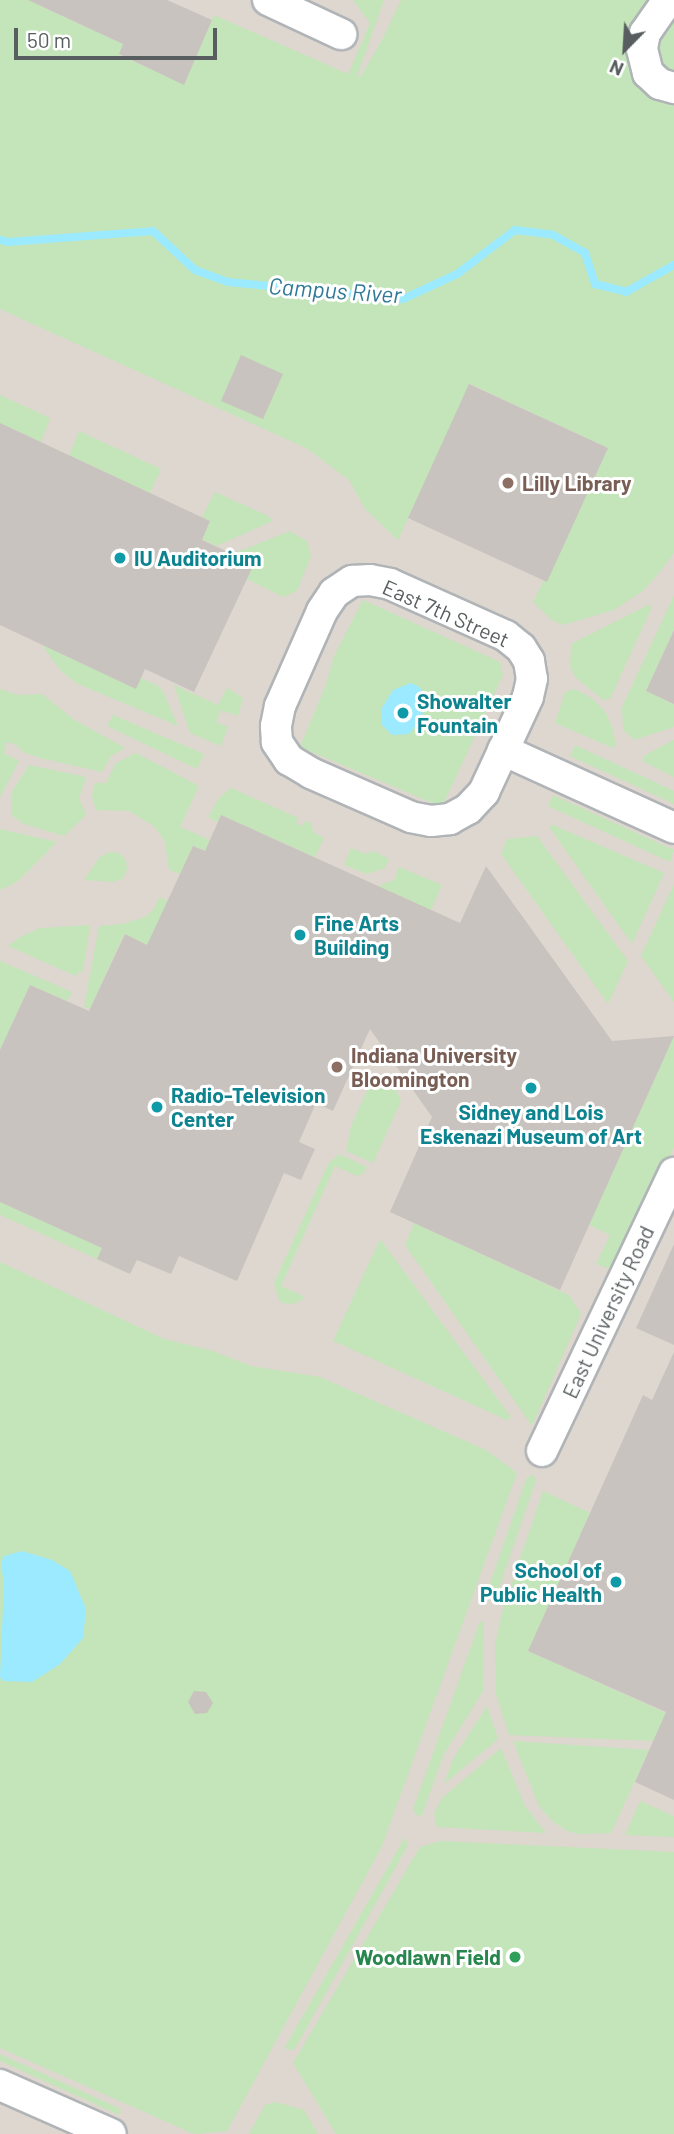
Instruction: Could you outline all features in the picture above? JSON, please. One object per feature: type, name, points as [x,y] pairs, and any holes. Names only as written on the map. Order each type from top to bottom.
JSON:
[{"type":"street","points":[[268,0],[341,34]]},
{"type":"street","points":[[668,0],[645,33],[642,49],[648,73],[660,84],[674,88]]},
{"type":"street","name":"East 7th Street","points":[[352,581],[390,584],[506,636],[521,648],[529,661],[532,680],[528,697],[503,750],[484,792],[468,809],[450,818],[431,821],[411,817],[289,760],[276,742],[275,726],[280,706],[322,611],[334,593],[352,581]]},
{"type":"street","points":[[503,750],[674,828]]},
{"type":"street","name":"East University Road","points":[[542,1451],[674,1173]]},
{"type":"street","points":[[0,2085],[111,2134]]},
{"type":"shaded area","name":"Indiana University Bloomington","points":[[0,0],[674,0],[674,2134],[0,2134]]},
{"type":"green space","points":[[0,0],[42,0],[40,6],[123,44],[119,55],[184,84],[214,15],[348,74],[370,23],[353,0],[384,0],[357,77],[361,76],[382,40],[401,0],[674,0],[674,553],[644,590],[614,610],[563,625],[552,620],[533,602],[608,448],[470,384],[398,540],[365,509],[349,480],[306,448],[0,309]]},
{"type":"green space","points":[[0,395],[50,418],[41,442],[0,423]]},
{"type":"green space","points":[[79,431],[161,469],[150,493],[69,455]]},
{"type":"green space","points":[[215,492],[268,516],[273,521],[216,546],[202,539],[210,521],[202,517]]},
{"type":"green space","points":[[290,531],[307,541],[311,556],[297,591],[283,597],[247,579],[254,564],[232,554]]},
{"type":"green space","points":[[674,595],[674,630],[646,691],[674,704],[674,727],[634,740],[623,730],[622,707]]},
{"type":"green space","points":[[363,600],[500,662],[503,675],[442,807],[300,747],[325,687],[334,656]]},
{"type":"green space","points":[[650,604],[651,609],[610,699],[603,700],[575,677],[570,666],[571,644]]},
{"type":"green space","points":[[42,645],[135,688],[140,678],[157,685],[163,691],[178,726],[76,683],[61,671]]},
{"type":"green space","points":[[174,685],[218,705],[227,688],[243,698],[238,716],[221,710],[216,722],[228,727],[221,746],[190,733]]},
{"type":"green space","points":[[0,689],[18,695],[42,694],[73,719],[125,748],[111,756],[102,772],[40,758],[6,742],[4,753],[19,761],[0,797]]},
{"type":"green space","points":[[575,689],[593,699],[606,713],[616,745],[613,748],[555,723],[565,692]]},
{"type":"green space","points":[[113,715],[204,754],[197,769],[107,726]]},
{"type":"green space","points":[[674,740],[674,777],[642,761],[645,755]]},
{"type":"green space","points":[[575,745],[674,791],[674,804],[570,756]]},
{"type":"green space","points":[[136,753],[199,786],[180,827],[210,840],[204,851],[193,846],[180,874],[169,870],[165,842],[154,826],[129,811],[96,810],[92,796],[95,783],[106,783],[116,763]]},
{"type":"green space","points":[[29,765],[86,777],[79,798],[86,815],[64,836],[24,824],[11,815],[12,792]]},
{"type":"green space","points":[[231,788],[298,818],[296,823],[302,826],[305,821],[311,823],[313,832],[324,838],[315,857],[221,815],[218,822],[208,817],[220,797]]},
{"type":"green space","points":[[553,795],[674,850],[670,862],[548,806]]},
{"type":"green space","points":[[553,825],[664,873],[632,944],[549,827]]},
{"type":"green space","points":[[0,829],[57,842],[18,881],[0,890]]},
{"type":"green space","points":[[537,836],[628,961],[608,1004],[501,854],[507,839]]},
{"type":"green space","points":[[351,848],[366,854],[374,851],[389,859],[385,868],[367,874],[344,865]]},
{"type":"green space","points":[[110,852],[119,853],[126,860],[127,869],[123,878],[114,882],[84,880],[100,857]]},
{"type":"green space","points":[[399,867],[442,885],[431,910],[378,886],[394,880]]},
{"type":"green space","points":[[674,884],[674,1002],[641,956]]},
{"type":"green space","points":[[159,897],[168,901],[148,945],[124,934],[90,1009],[84,1007],[99,926],[123,924],[145,917],[154,909]]},
{"type":"green space","points":[[90,925],[83,972],[79,971],[76,976],[8,946],[40,928]]},
{"type":"green space","points":[[0,961],[72,992],[67,1001],[30,985],[0,1050]]},
{"type":"green space","points":[[674,1036],[674,1147],[624,1258],[613,1268],[607,1268],[596,1264],[610,1235],[589,1225]]},
{"type":"green space","points":[[375,1073],[392,1081],[401,1101],[373,1163],[346,1151],[351,1126]]},
{"type":"green space","points":[[339,1154],[367,1167],[363,1174],[357,1176],[335,1166],[281,1286],[303,1296],[303,1299],[293,1304],[283,1303],[279,1300],[274,1283],[328,1164]]},
{"type":"green space","points":[[0,1202],[102,1248],[97,1259],[0,1215]]},
{"type":"green space","points":[[414,1223],[569,1295],[581,1314],[532,1426],[405,1245]]},
{"type":"green space","points":[[380,1239],[511,1417],[507,1420],[333,1341]]},
{"type":"green space","points":[[0,1262],[164,1339],[213,1351],[251,1366],[320,1377],[486,1450],[517,1473],[382,1846],[227,2131],[194,2134],[0,2048]]},
{"type":"green space","points":[[532,1474],[536,1480],[497,1594],[493,1599],[488,1599],[486,1595],[526,1479]]},
{"type":"green space","points":[[543,1491],[590,1513],[528,1651],[666,1713],[653,1741],[509,1735],[496,1694],[495,1645],[502,1612]]},
{"type":"green space","points":[[480,1621],[484,1623],[483,1691],[444,1754],[422,1815],[418,1817],[413,1809]]},
{"type":"green space","points":[[487,1706],[498,1739],[444,1784],[453,1759]]},
{"type":"green space","points":[[513,1741],[649,1750],[611,1833],[579,1834],[567,1831],[552,1821],[539,1806]]},
{"type":"green space","points":[[501,1748],[525,1806],[546,1833],[437,1827],[434,1814],[442,1798]]},
{"type":"green space","points":[[640,1801],[674,1816],[674,1837],[625,1835]]},
{"type":"green space","points":[[405,1837],[408,1845],[295,2049],[287,2050],[285,2047]]},
{"type":"green space","name":"Woodlawn Field","points":[[441,1841],[674,1852],[674,2134],[336,2134],[293,2063],[420,1847]]},
{"type":"green space","points":[[0,2054],[121,2109],[119,2115],[0,2061]]},
{"type":"green space","points":[[276,2102],[304,2110],[318,2134],[249,2134],[265,2105]]},
{"type":"water","name":"Showalter Fountain","points":[[411,683],[419,687],[424,694],[422,718],[409,734],[392,735],[381,724],[382,708],[393,690]]},
{"type":"water","points":[[22,1551],[52,1560],[70,1571],[86,1609],[83,1638],[60,1664],[32,1682],[3,1681],[0,1677],[4,1584],[1,1563],[4,1556]]},
{"type":"building","points":[[28,0],[167,0],[212,20],[184,85],[119,54],[123,44]]},
{"type":"building","points":[[241,355],[283,374],[263,419],[221,401]]},
{"type":"building","name":"Lilly Library","points":[[469,384],[608,448],[547,582],[408,518]]},
{"type":"building","name":"IU Auditorium","points":[[0,423],[210,521],[202,540],[254,564],[194,692],[145,669],[136,689],[0,625]]},
{"type":"building","points":[[674,630],[674,704],[646,691]]},
{"type":"building","points":[[221,815],[460,923],[486,866],[612,1041],[674,1036],[560,1290],[390,1212],[432,1117],[370,1029],[333,1111],[316,1103],[299,1142],[315,1149],[301,1180],[284,1173],[237,1281],[179,1256],[171,1274],[137,1260],[130,1274],[97,1259],[102,1248],[0,1202],[0,1050],[30,985],[89,1011],[125,934],[147,945],[193,846],[205,851]]},
{"type":"building","points":[[674,1244],[674,1345],[636,1328]]},
{"type":"building","name":"School of Public Health","points":[[674,1352],[674,1800],[635,1782],[666,1712],[528,1651],[643,1395],[652,1400]]},
{"type":"building","points":[[194,1691],[206,1692],[213,1703],[207,1713],[195,1714],[188,1702]]},
{"type":"waterway","name":"Campus River","points":[[0,240],[8,242],[153,231],[195,270],[228,282],[403,299],[457,274],[515,230],[553,235],[585,253],[595,284],[626,292],[674,265]]},
{"type":"place","name":"Lilly Library","points":[[508,483]]},
{"type":"place","name":"IU Auditorium","points":[[120,558]]},
{"type":"place","name":"Showalter Fountain","points":[[403,713]]},
{"type":"place","name":"Fine Arts Building","points":[[300,935]]},
{"type":"place","name":"Indiana University Bloomington","points":[[337,1067]]},
{"type":"place","name":"Sidney and Lois Eskenazi Museum of Art","points":[[531,1088]]},
{"type":"place","name":"Radio-Television Center","points":[[157,1107]]},
{"type":"place","name":"School of Public Health","points":[[616,1582]]},
{"type":"place","name":"Woodlawn Field","points":[[515,1957]]}]
